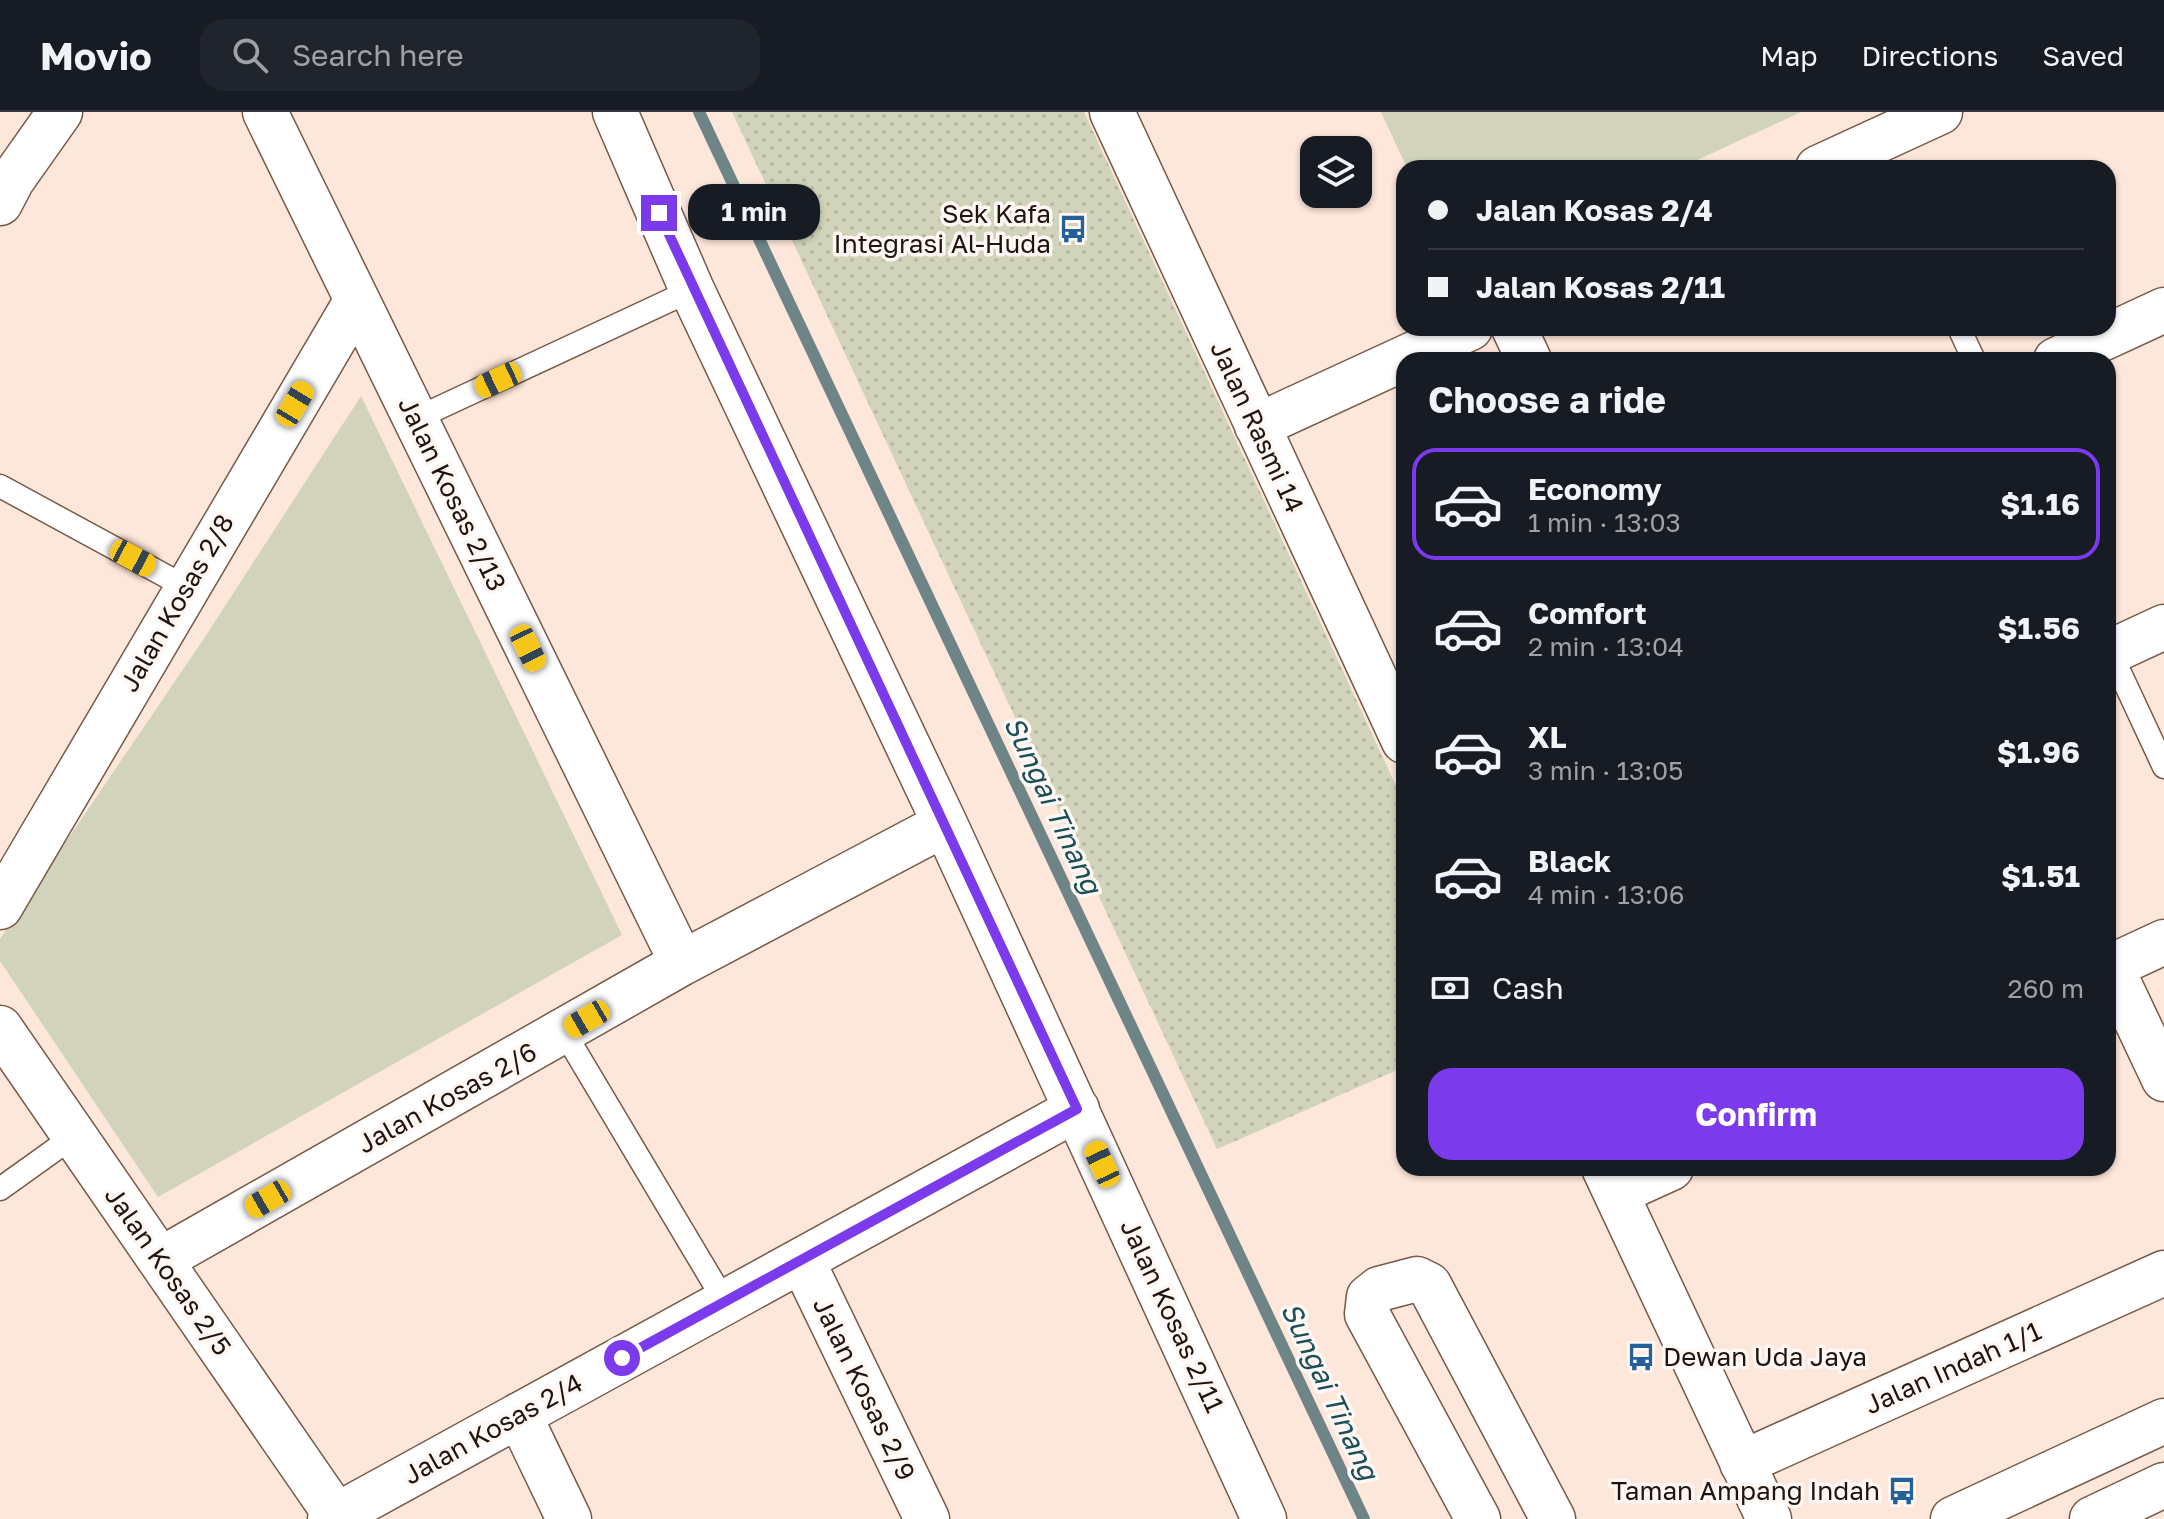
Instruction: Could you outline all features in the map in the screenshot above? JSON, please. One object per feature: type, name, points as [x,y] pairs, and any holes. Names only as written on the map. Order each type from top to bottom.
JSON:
[{"type":"street","points":[[0,203],[12,180],[60,112]]},
{"type":"street","name":"Jalan Kosas 2/13","points":[[265,112],[682,963]]},
{"type":"street","name":"Jalan Kosas 2/11","points":[[615,112],[692,290],[945,824],[1264,1519]]},
{"type":"street","name":"Jalan Rasmi 14","points":[[1112,112],[1396,724]]},
{"type":"street","points":[[1856,160],[1879,155],[1940,112]]},
{"type":"street","name":"Jalan Kosas 2/8","points":[[0,907],[357,300]]},
{"type":"street","points":[[2116,332],[2164,310]]},
{"type":"street","points":[[1418,352],[1453,336]]},
{"type":"street","points":[[2073,352],[2108,336]]},
{"type":"street","points":[[1257,426],[1396,362]]},
{"type":"street","points":[[2116,647],[2164,627]]},
{"type":"street","name":"Jalan Kosas 2/6","points":[[160,1260],[682,963],[945,824]]},
{"type":"street","points":[[2116,964],[2164,942]]},
{"type":"street","points":[[2116,981],[2164,1079]]},
{"type":"street","name":"Jalan Kosas 2/5","points":[[0,1028],[333,1517]]},
{"type":"street","name":"Jalan Kosas 2/4","points":[[333,1517],[1077,1109]]},
{"type":"street","points":[[1633,1176],[1610,1181],[1769,1519]]},
{"type":"street","name":"Jalan Kosas 2/9","points":[[802,1260],[927,1519]]},
{"type":"street","name":"Jalan Indah 1/1","points":[[1742,1463],[2164,1273]]},
{"type":"street","points":[[1478,1519],[1367,1314],[1369,1297],[1379,1289],[1417,1279],[1429,1285],[1553,1519]]},
{"type":"street","points":[[519,1415],[569,1519]]},
{"type":"street","points":[[1953,1519],[2164,1421]]},
{"type":"street","points":[[2092,1519],[2164,1485]]},
{"type":"lane","points":[[415,419],[692,290]]},
{"type":"lane","points":[[0,486],[186,587]]},
{"type":"lane","points":[[2116,665],[2164,767]]},
{"type":"lane","points":[[564,1032],[725,1302]]},
{"type":"lane","points":[[0,1189],[74,1136]]},
{"type":"green space","points":[[732,112],[1084,112],[1396,786],[1396,1071],[1217,1149]]},
{"type":"green space","points":[[1381,112],[1801,112],[1697,160],[1403,160]]},
{"type":"green space","points":[[361,396],[622,935],[158,1197],[0,961],[0,939],[205,637]]},
{"type":"waterway","name":"Sungai Tinang","points":[[699,112],[1364,1519]]},
{"type":"place","name":"Sek Kafa Integrasi Al-Huda","points":[[1073,229]]},
{"type":"place","name":"Dewan Uda Jaya","points":[[1641,1357]]},
{"type":"place","name":"Taman Ampang Indah","points":[[1902,1491]]},
{"type":"route","points":[[622,1358],[1077,1109],[692,290],[659,213]]}]
